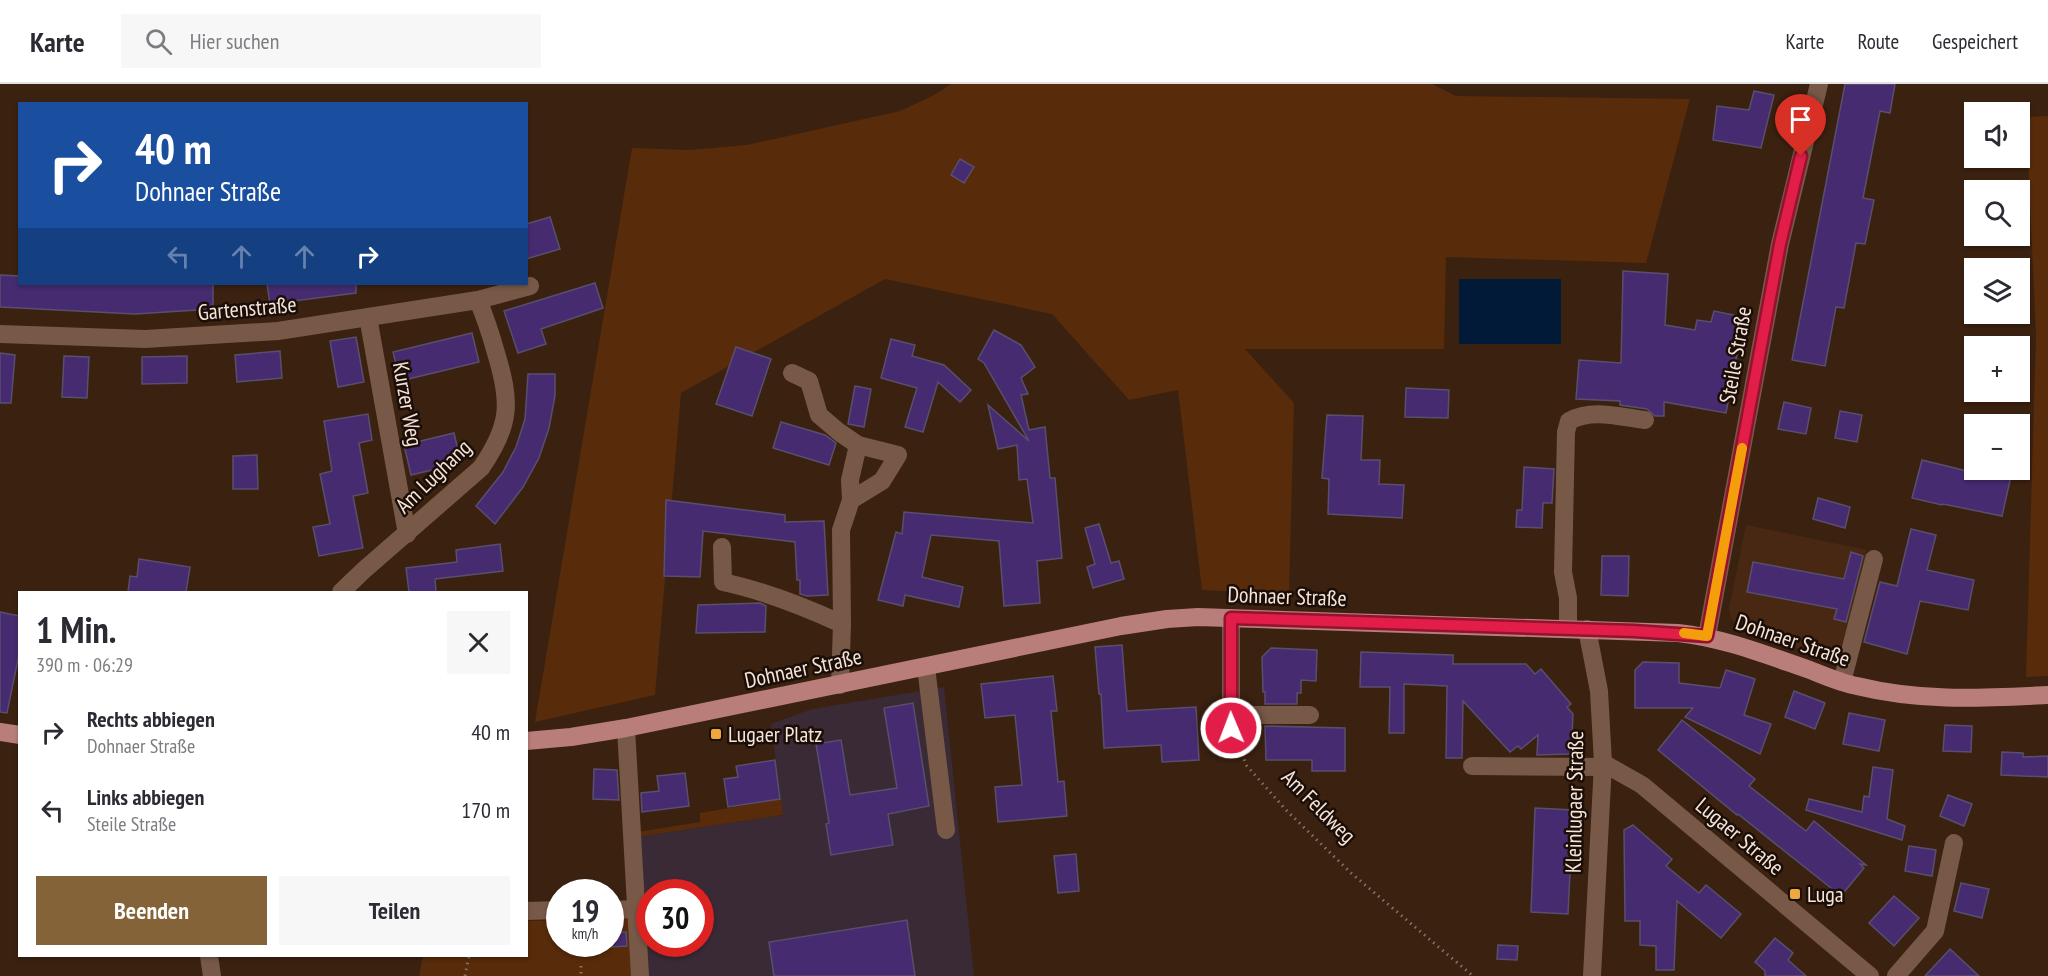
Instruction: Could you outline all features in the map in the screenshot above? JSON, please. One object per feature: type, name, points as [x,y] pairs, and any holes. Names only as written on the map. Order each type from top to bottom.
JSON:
[{"type":"main road","name":"Dohnaer Straße","points":[[528,741],[626,728],[1167,619],[1231,618],[1678,633],[1707,636],[1842,682],[1893,694],[1935,699],[2048,695]]},
{"type":"main road","points":[[0,732],[18,735]]},
{"type":"street","name":"Steile Straße","points":[[1707,636],[1780,244],[1819,84]]},
{"type":"street","name":"Gartenstraße","points":[[0,334],[146,339],[279,332],[478,300],[530,286]]},
{"type":"street","name":"Am Lughang","points":[[342,591],[481,468],[493,452],[506,414],[507,396],[492,340],[478,300]]},
{"type":"street","name":"Kurzer Weg","points":[[368,317],[407,534]]},
{"type":"street","points":[[792,373],[809,381],[819,415],[839,432],[858,445],[898,455],[882,481],[851,500]]},
{"type":"street","points":[[1568,629],[1563,541],[1566,432],[1569,421],[1578,416],[1592,414],[1645,420]]},
{"type":"street","points":[[840,685],[841,530],[851,500],[850,480],[858,445]]},
{"type":"street","points":[[722,547],[723,582],[754,588],[806,607],[842,624]]},
{"type":"street","points":[[1842,682],[1874,559]]},
{"type":"street","points":[[1231,618],[1231,722],[1310,716]]},
{"type":"street","name":"Kleinlugaer Straße","points":[[1587,629],[1599,691],[1603,765],[1592,976]]},
{"type":"street","points":[[926,667],[946,830]]},
{"type":"street","points":[[624,909],[636,909],[626,728]]},
{"type":"street","points":[[1472,766],[1603,765]]},
{"type":"street","name":"Lugaer Straße","points":[[1603,765],[1642,785],[1870,976]]},
{"type":"street","points":[[1896,976],[1935,931],[1954,843]]},
{"type":"street","points":[[528,911],[546,910]]},
{"type":"street","points":[[209,957],[212,976]]},
{"type":"street","points":[[639,957],[640,976]]},
{"type":"path","name":"Am Feldweg","points":[[1231,722],[1247,766],[1286,810],[1351,873],[1473,976]]},
{"type":"path","points":[[465,976],[469,957]]},
{"type":"path","points":[[581,966],[581,976]]},
{"type":"shaded area","points":[[951,84],[1432,84],[1456,96],[1690,99],[1646,263],[1446,257],[1444,349],[1245,349],[1294,403],[1289,594],[1202,590],[1178,390],[1129,400],[1052,314],[885,279],[681,393],[655,695],[535,722],[632,148],[689,150],[747,145],[900,111]]},
{"type":"shaded area","points":[[2048,116],[2048,676],[2026,677],[2036,335],[2028,168],[2030,117]]},
{"type":"shaded area","points":[[1746,525],[1867,550],[1849,623],[1836,662],[1745,630],[1731,619],[1729,609]]},
{"type":"shaded area","points":[[944,687],[974,976],[645,976],[644,957],[714,957],[714,879],[639,879],[637,837],[783,815],[771,724],[812,709]]},
{"type":"shaded area","points":[[781,799],[783,815],[637,837],[637,832],[700,822],[700,813]]},
{"type":"shaded area","points":[[624,917],[631,917],[634,976],[419,976],[423,957],[528,957],[528,921],[546,920],[546,957],[624,957]]},
{"type":"water","points":[[1459,279],[1561,279],[1561,344],[1459,344]]},
{"type":"building","points":[[1845,84],[1895,84],[1890,113],[1880,111],[1863,198],[1874,200],[1865,244],[1856,243],[1844,308],[1836,307],[1825,366],[1792,360]]},
{"type":"building","points":[[1754,91],[1774,95],[1761,148],[1713,140],[1717,106],[1749,110]]},
{"type":"building","points":[[960,159],[974,167],[964,183],[951,175]]},
{"type":"building","points":[[550,217],[560,249],[528,258],[528,223]]},
{"type":"building","points":[[1623,271],[1668,274],[1665,325],[1695,330],[1697,320],[1711,322],[1714,311],[1744,317],[1726,413],[1664,402],[1664,416],[1655,416],[1647,409],[1620,405],[1620,401],[1576,399],[1579,360],[1621,363]]},
{"type":"building","points":[[0,275],[18,276],[18,285],[213,285],[213,309],[135,314],[0,307]]},
{"type":"building","points":[[595,283],[603,308],[541,329],[546,344],[518,353],[504,311]]},
{"type":"building","points":[[267,285],[356,285],[356,293],[270,304]]},
{"type":"building","points":[[994,330],[1021,345],[1035,367],[1021,378],[1028,394],[1021,395],[1029,430],[1045,427],[1050,478],[1055,478],[1062,558],[1037,561],[1040,603],[1004,606],[999,541],[931,535],[922,577],[963,587],[959,607],[905,595],[903,606],[878,600],[896,532],[902,534],[904,512],[1033,523],[1027,479],[1019,480],[1017,445],[998,449],[988,405],[1029,441],[984,363],[978,359]]},
{"type":"building","points":[[472,333],[479,362],[400,381],[393,352]]},
{"type":"building","points":[[356,337],[364,382],[338,387],[330,341]]},
{"type":"building","points":[[891,339],[915,345],[912,356],[944,365],[971,390],[960,402],[938,382],[923,432],[905,427],[917,388],[881,378]]},
{"type":"building","points":[[736,347],[771,359],[752,416],[716,404]]},
{"type":"building","points":[[280,351],[282,378],[237,382],[235,355]]},
{"type":"building","points":[[0,353],[15,355],[11,403],[0,403]]},
{"type":"building","points":[[64,356],[89,357],[87,398],[62,397]]},
{"type":"building","points":[[187,356],[187,383],[142,384],[142,357]]},
{"type":"building","points":[[528,374],[555,374],[555,396],[549,428],[539,458],[523,487],[495,524],[476,506],[503,472],[516,447],[525,419]]},
{"type":"building","points":[[855,386],[871,389],[864,427],[848,424]]},
{"type":"building","points":[[1406,388],[1449,390],[1448,418],[1405,417]]},
{"type":"building","points":[[1784,402],[1811,408],[1806,434],[1778,429]]},
{"type":"building","points":[[1840,411],[1862,415],[1857,442],[1835,438]]},
{"type":"building","points":[[368,414],[372,440],[359,443],[368,493],[353,496],[363,548],[319,556],[313,527],[330,524],[320,474],[332,471],[324,421]]},
{"type":"building","points":[[1327,415],[1363,416],[1361,460],[1380,460],[1379,484],[1404,485],[1402,518],[1328,514],[1329,479],[1322,478]]},
{"type":"building","points":[[781,422],[825,435],[836,443],[829,465],[773,448]]},
{"type":"building","points":[[454,433],[461,463],[411,475],[404,445]]},
{"type":"building","points":[[257,455],[258,489],[233,489],[233,456]]},
{"type":"building","points":[[1922,460],[1964,470],[1964,480],[2010,480],[2002,516],[1912,498]]},
{"type":"building","points":[[1524,467],[1554,469],[1552,503],[1543,503],[1542,528],[1516,527],[1517,510],[1522,510]]},
{"type":"building","points":[[1818,498],[1850,507],[1845,528],[1813,519]]},
{"type":"building","points":[[666,500],[785,515],[785,522],[824,521],[828,595],[800,594],[795,542],[703,531],[700,577],[664,576]]},
{"type":"building","points":[[1099,524],[1111,563],[1119,561],[1124,579],[1093,588],[1087,567],[1095,564],[1085,528]]},
{"type":"building","points":[[1911,529],[1936,535],[1927,570],[1974,580],[1968,610],[1920,601],[1907,654],[1864,642],[1880,582],[1897,586]]},
{"type":"building","points":[[500,544],[503,571],[435,579],[436,591],[409,591],[406,568],[457,562],[456,550]]},
{"type":"building","points":[[1851,552],[1863,556],[1846,622],[1834,619],[1837,609],[1747,592],[1753,562],[1844,579]]},
{"type":"building","points":[[1602,556],[1629,556],[1628,596],[1601,595]]},
{"type":"building","points":[[139,559],[190,567],[186,591],[128,591],[130,576],[137,577]]},
{"type":"building","points":[[760,603],[766,606],[765,632],[696,633],[698,605]]},
{"type":"building","points":[[0,612],[18,616],[18,660],[7,713],[0,712]]},
{"type":"building","points":[[1122,645],[1127,711],[1196,707],[1199,760],[1162,762],[1161,745],[1104,748],[1101,694],[1099,694],[1095,647]]},
{"type":"building","points":[[1271,648],[1317,650],[1316,681],[1301,680],[1301,693],[1297,693],[1297,704],[1265,704],[1262,657]]},
{"type":"building","points":[[1361,652],[1453,655],[1453,664],[1526,664],[1535,674],[1541,669],[1571,704],[1567,707],[1573,714],[1571,754],[1537,755],[1538,735],[1521,749],[1518,746],[1510,752],[1463,701],[1462,758],[1446,758],[1447,686],[1404,684],[1404,733],[1389,733],[1390,687],[1360,687]]},
{"type":"building","points":[[1643,662],[1679,663],[1679,683],[1720,688],[1726,670],[1755,679],[1744,715],[1771,724],[1760,754],[1685,717],[1693,708],[1635,708],[1635,670]]},
{"type":"building","points":[[1053,676],[1057,711],[1051,711],[1058,782],[1064,781],[1067,816],[998,822],[995,787],[1022,785],[1015,715],[985,718],[981,684]]},
{"type":"building","points":[[1794,691],[1825,703],[1815,729],[1785,717]]},
{"type":"building","points":[[913,703],[929,806],[888,814],[893,845],[831,855],[826,824],[829,823],[816,744],[841,740],[850,795],[897,788],[884,708]]},
{"type":"building","points":[[1849,713],[1885,720],[1879,751],[1843,744]]},
{"type":"building","points":[[1682,720],[1755,779],[1749,786],[1806,831],[1814,821],[1866,865],[1860,864],[1864,868],[1841,896],[1658,750]]},
{"type":"building","points":[[1945,725],[1972,726],[1971,752],[1943,751]]},
{"type":"building","points":[[1265,726],[1345,728],[1345,771],[1312,771],[1312,760],[1266,760]]},
{"type":"building","points":[[2002,752],[2023,753],[2023,757],[2048,756],[2048,777],[2001,775]]},
{"type":"building","points":[[775,760],[780,799],[728,807],[724,779],[738,777],[736,766]]},
{"type":"building","points":[[1873,767],[1893,770],[1887,819],[1905,826],[1902,840],[1806,810],[1809,799],[1862,812],[1864,796],[1869,797]]},
{"type":"building","points":[[594,769],[617,770],[619,800],[593,799]]},
{"type":"building","points":[[685,773],[689,806],[642,812],[641,793],[659,791],[657,776]]},
{"type":"building","points":[[1948,795],[1972,804],[1964,826],[1940,816]]},
{"type":"building","points":[[1535,808],[1573,810],[1568,914],[1531,912]]},
{"type":"building","points":[[1633,825],[1672,859],[1666,866],[1699,893],[1706,885],[1741,914],[1721,938],[1677,901],[1674,970],[1656,970],[1656,946],[1640,945],[1640,921],[1625,921],[1624,830]]},
{"type":"building","points":[[1909,846],[1936,850],[1932,876],[1905,871]]},
{"type":"building","points":[[1076,854],[1079,891],[1058,893],[1054,856]]},
{"type":"building","points":[[1961,883],[1989,889],[1982,918],[1954,911]]},
{"type":"building","points":[[1894,896],[1919,918],[1894,946],[1869,923]]},
{"type":"building","points":[[907,920],[915,976],[774,976],[769,942]]},
{"type":"building","points":[[624,932],[626,932],[627,946],[624,946]]},
{"type":"building","points":[[1775,938],[1793,953],[1788,960],[1806,976],[1765,976],[1765,971],[1755,962]]},
{"type":"building","points":[[1498,945],[1518,946],[1517,960],[1497,959]]},
{"type":"building","points":[[1950,949],[1979,976],[1925,976]]},
{"type":"slow traffic","points":[[1684,633],[1707,636],[1742,448]]},
{"type":"place","name":"Lugaer Platz","points":[[716,734]]},
{"type":"place","name":"Luga","points":[[1795,894]]},
{"type":"route","points":[[1231,728],[1231,618],[1634,631],[1707,636],[1780,244],[1801,156]]}]
